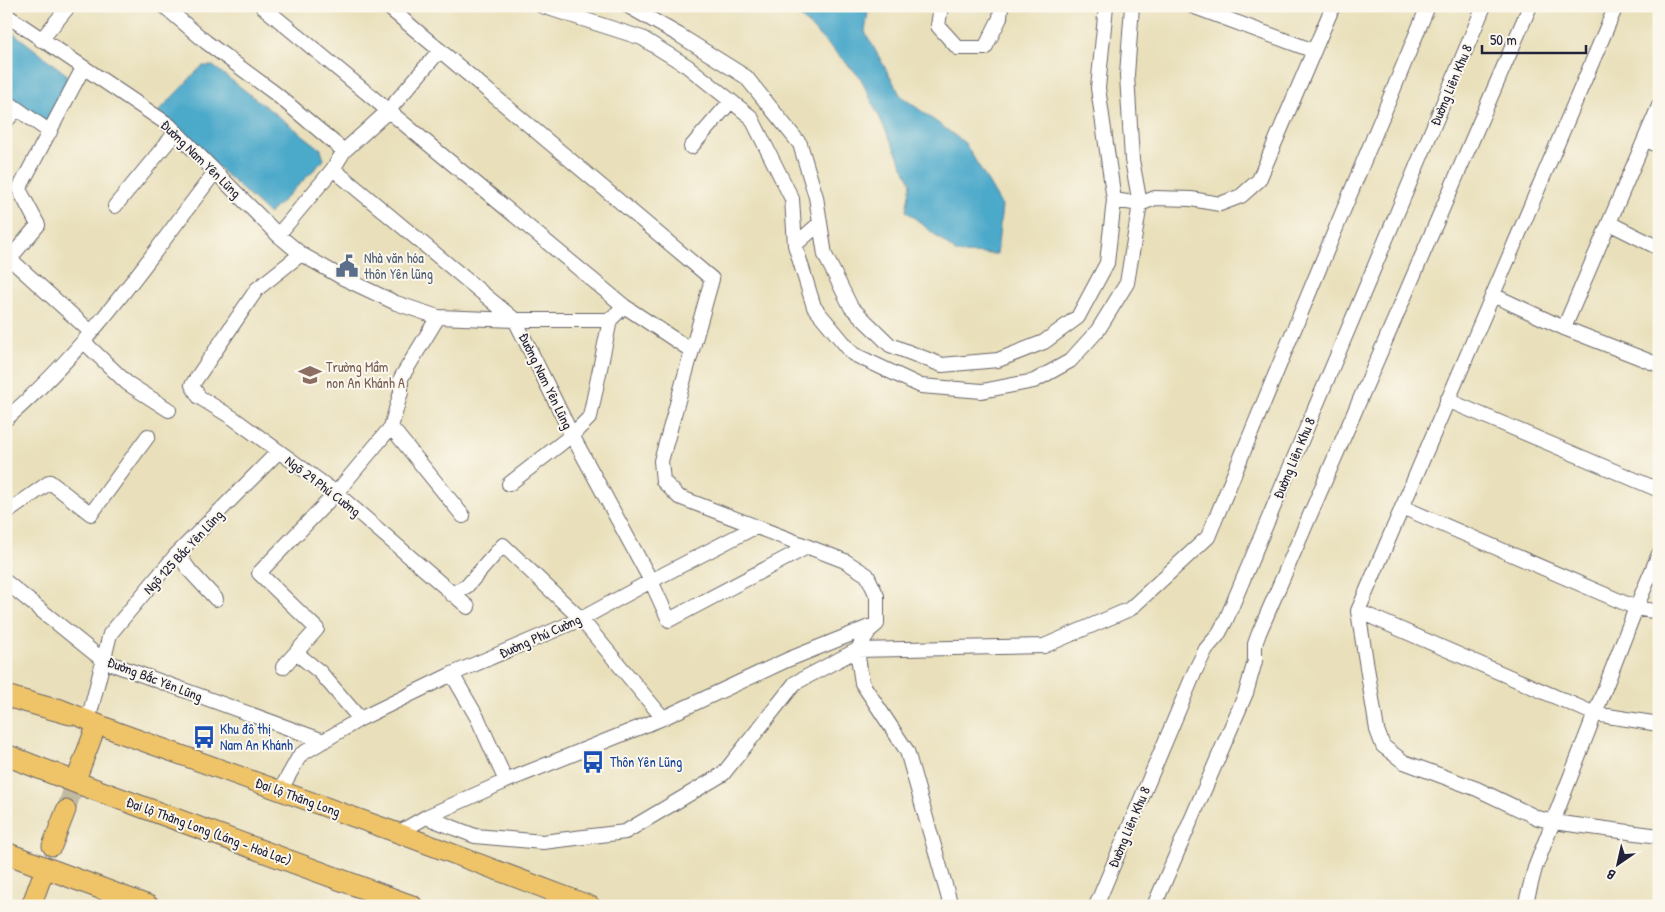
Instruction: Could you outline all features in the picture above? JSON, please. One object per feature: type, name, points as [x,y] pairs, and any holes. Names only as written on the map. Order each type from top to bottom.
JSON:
[{"type":"highway","points":[[6,696],[85,720]]},
{"type":"highway","name":"Đại lộ Thăng Long (Láng - Hoà Lạc)","points":[[6,755],[412,906]]},
{"type":"highway","points":[[6,853],[148,906]]},
{"type":"main road","name":"Đại lộ Thăng Long","points":[[6,688],[85,720],[398,833],[591,906]]},
{"type":"main road","points":[[77,777],[85,720]]},
{"type":"main road","points":[[52,846],[66,810]]},
{"type":"main road","points":[[31,906],[41,879]]},
{"type":"street","points":[[41,40],[69,6]]},
{"type":"street","points":[[164,6],[206,42],[276,94],[344,151]]},
{"type":"street","points":[[262,6],[624,306],[692,351]]},
{"type":"street","points":[[387,6],[712,279],[661,461],[663,481],[679,497],[845,561],[867,576],[877,596],[877,624],[870,630],[857,650],[862,682],[907,751],[951,906]]},
{"type":"street","points":[[542,6],[642,38],[687,66],[751,117],[792,199],[795,245],[814,307],[853,354],[921,386],[982,391],[1034,381],[1070,361],[1098,330],[1127,283],[1140,204],[1132,160],[1127,75],[1132,6]]},
{"type":"street","points":[[628,6],[746,77],[800,144],[816,197],[825,255],[851,307],[890,344],[942,365],[998,360],[1044,342],[1078,317],[1107,263],[1114,200],[1098,88],[1106,6]]},
{"type":"street","points":[[941,6],[938,26],[958,48],[985,48],[1000,18],[1001,6]]},
{"type":"street","points":[[1192,6],[1314,51]]},
{"type":"street","points":[[1114,200],[1140,204],[1155,198],[1191,199],[1220,204],[1241,196],[1259,180],[1333,6]]},
{"type":"street","points":[[426,817],[475,836],[542,842],[625,832],[724,774],[795,683],[857,650],[1044,646],[1130,609],[1208,537],[1428,6]]},
{"type":"street","name":"Đường Liên Khu 8","points":[[1096,906],[1195,671],[1206,649],[1218,636],[1226,620],[1484,6]]},
{"type":"street","points":[[1154,906],[1246,693],[1255,661],[1255,644],[1259,633],[1530,6]]},
{"type":"street","points":[[1616,6],[1358,612],[1377,730],[1383,746],[1404,762],[1477,789],[1538,818],[1553,822],[1659,836]]},
{"type":"street","name":"Đường Nam Yên Lũng","points":[[6,15],[170,125],[278,235],[301,254],[342,278],[396,303],[438,317],[515,320],[572,435],[669,620],[807,547]]},
{"type":"street","points":[[278,235],[333,169],[344,151],[388,111],[440,50]]},
{"type":"street","points":[[83,68],[19,189],[38,225],[8,261],[88,337],[127,383],[169,410]]},
{"type":"street","points":[[691,147],[731,100]]},
{"type":"street","points":[[6,121],[12,105],[50,132]]},
{"type":"street","points":[[1564,328],[1659,106]]},
{"type":"street","points":[[115,206],[176,132]]},
{"type":"street","points":[[1644,139],[1659,146]]},
{"type":"street","points":[[333,169],[515,320],[610,320]]},
{"type":"street","points":[[6,419],[34,395],[88,337],[216,172]]},
{"type":"street","points":[[795,245],[820,223]]},
{"type":"street","points":[[1609,224],[1659,248]]},
{"type":"street","name":"Ngõ 29 Phú Cường","points":[[301,254],[257,289],[192,385],[199,397],[233,418],[336,493],[468,607]]},
{"type":"street","points":[[1494,295],[1564,328],[1659,365]]},
{"type":"street","points":[[508,484],[572,435],[590,417],[610,320],[624,306]]},
{"type":"street","points":[[283,667],[317,629],[259,573],[336,493],[391,427],[401,392],[401,378],[438,317]]},
{"type":"street","points":[[1447,400],[1659,490]]},
{"type":"street","points":[[391,427],[463,516]]},
{"type":"street","points":[[6,513],[50,482],[92,514],[148,436]]},
{"type":"street","name":"Ngõ 125 Bắc Yên Lũng","points":[[85,720],[104,661],[110,634],[178,554],[278,452]]},
{"type":"street","points":[[1402,507],[1636,608],[1659,612]]},
{"type":"street","name":"Đường Phú Cường","points":[[280,791],[300,755],[360,719],[452,674],[581,620],[650,581],[755,527]]},
{"type":"street","points":[[451,594],[468,586],[504,545],[581,620],[664,718]]},
{"type":"street","points":[[178,554],[190,571],[216,599]]},
{"type":"street","points":[[1525,906],[1535,868],[1636,608],[1659,554]]},
{"type":"street","name":"Đường Bắc Yên Lũng","points":[[6,582],[104,661],[324,741]]},
{"type":"street","points":[[1358,612],[1595,714],[1659,724]]},
{"type":"street","points":[[398,833],[426,817],[506,780],[664,718],[787,660],[877,624]]},
{"type":"street","points":[[296,653],[320,672],[360,719]]},
{"type":"street","points":[[787,660],[795,683]]},
{"type":"street","points":[[452,674],[478,719],[506,780]]},
{"type":"water","points":[[790,6],[869,6],[865,32],[901,96],[965,143],[1002,206],[997,254],[957,253],[906,211],[911,183],[860,77]]},
{"type":"water","points":[[6,27],[66,74],[68,88],[46,121],[37,121],[6,98]]},
{"type":"water","points":[[202,66],[213,66],[321,149],[324,160],[269,214],[158,112]]},
{"type":"tunnel","points":[[66,810],[77,777]]},
{"type":"place","name":"Nhà văn hóa thôn Yên lũng","points":[[347,266]]},
{"type":"place","name":"Trường Mầm non An Khánh A","points":[[310,375]]},
{"type":"place","name":"Khu đô thị Nam An Khánh","points":[[204,737]]},
{"type":"place","name":"Thôn Yên Lũng","points":[[593,762]]}]
